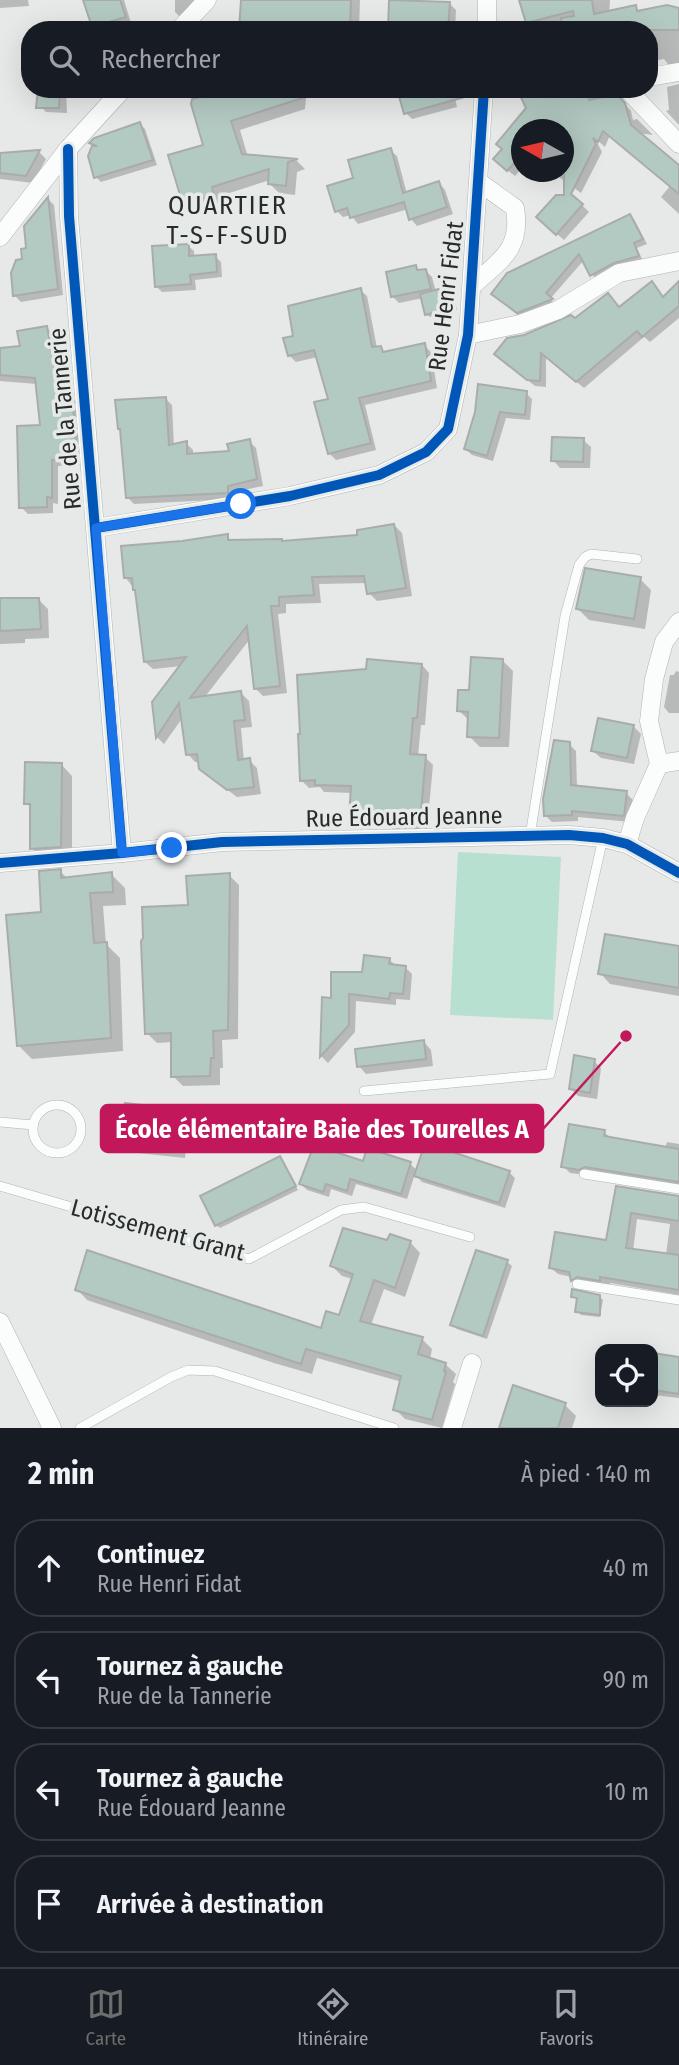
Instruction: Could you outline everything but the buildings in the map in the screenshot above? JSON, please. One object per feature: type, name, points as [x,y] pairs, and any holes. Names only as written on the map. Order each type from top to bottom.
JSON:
[{"type":"street","points":[[187,21],[206,0]]},
{"type":"street","points":[[487,0],[490,21]]},
{"type":"street","points":[[658,76],[679,72]]},
{"type":"street","points":[[0,237],[68,149],[115,98]]},
{"type":"street","name":"Rue Henri Fidat","points":[[96,528],[290,496],[379,475],[426,452],[448,429],[468,335],[484,98]]},
{"type":"street","points":[[636,98],[679,144]]},
{"type":"street","name":"Rue de la Tannerie","points":[[68,149],[69,216],[122,853]]},
{"type":"street","name":"Rue Henri Fidat","points":[[472,286],[508,252],[518,228],[515,208],[479,182]]},
{"type":"street","name":"Rue Henri Fidat","points":[[468,335],[520,324],[558,310],[619,273],[679,261]]},
{"type":"street","points":[[627,844],[635,818],[659,764],[649,721],[654,680],[664,642],[679,622]]},
{"type":"street","points":[[659,764],[679,761]]},
{"type":"street","name":"Rue Édouard Jeanne","points":[[0,863],[222,842],[569,835],[603,838],[627,844],[679,873]]},
{"type":"street","points":[[0,1322],[52,1428]]},
{"type":"street","points":[[452,1428],[472,1363]]},
{"type":"lane","points":[[530,836],[565,616],[579,565],[591,554],[637,559]]},
{"type":"lane","points":[[364,1091],[550,1074],[603,838]]},
{"type":"lane","points":[[56,1105],[71,1110],[80,1123],[81,1131],[74,1146],[68,1151],[53,1153],[35,1140],[33,1125],[41,1111],[56,1105]]},
{"type":"lane","points":[[0,1122],[33,1125]]},
{"type":"lane","points":[[584,1174],[679,1189]]},
{"type":"lane","name":"Lotissement Grant","points":[[0,1186],[248,1259],[341,1210],[364,1207],[470,1237]]},
{"type":"lane","points":[[577,1284],[679,1300]]},
{"type":"lane","points":[[80,1428],[188,1370],[215,1371],[394,1428]]},
{"type":"green space","points":[[458,852],[561,857],[553,1020],[450,1015]]},
{"type":"cycle path","points":[[96,528],[290,496],[379,475],[426,452],[448,429],[468,335],[483,98]]},
{"type":"cycle path","points":[[68,149],[69,216],[122,853]]},
{"type":"cycle path","points":[[0,863],[222,842],[569,835],[603,838],[627,844],[679,873]]},
{"type":"place","name":"École élémentaire Baie des Tourelles A","points":[[626,1036]]},
{"type":"district","name":"QUARTIER T-S-F-SUD","points":[[228,220]]},
{"type":"route","points":[[172,848],[122,853],[96,528],[241,504]]}]
